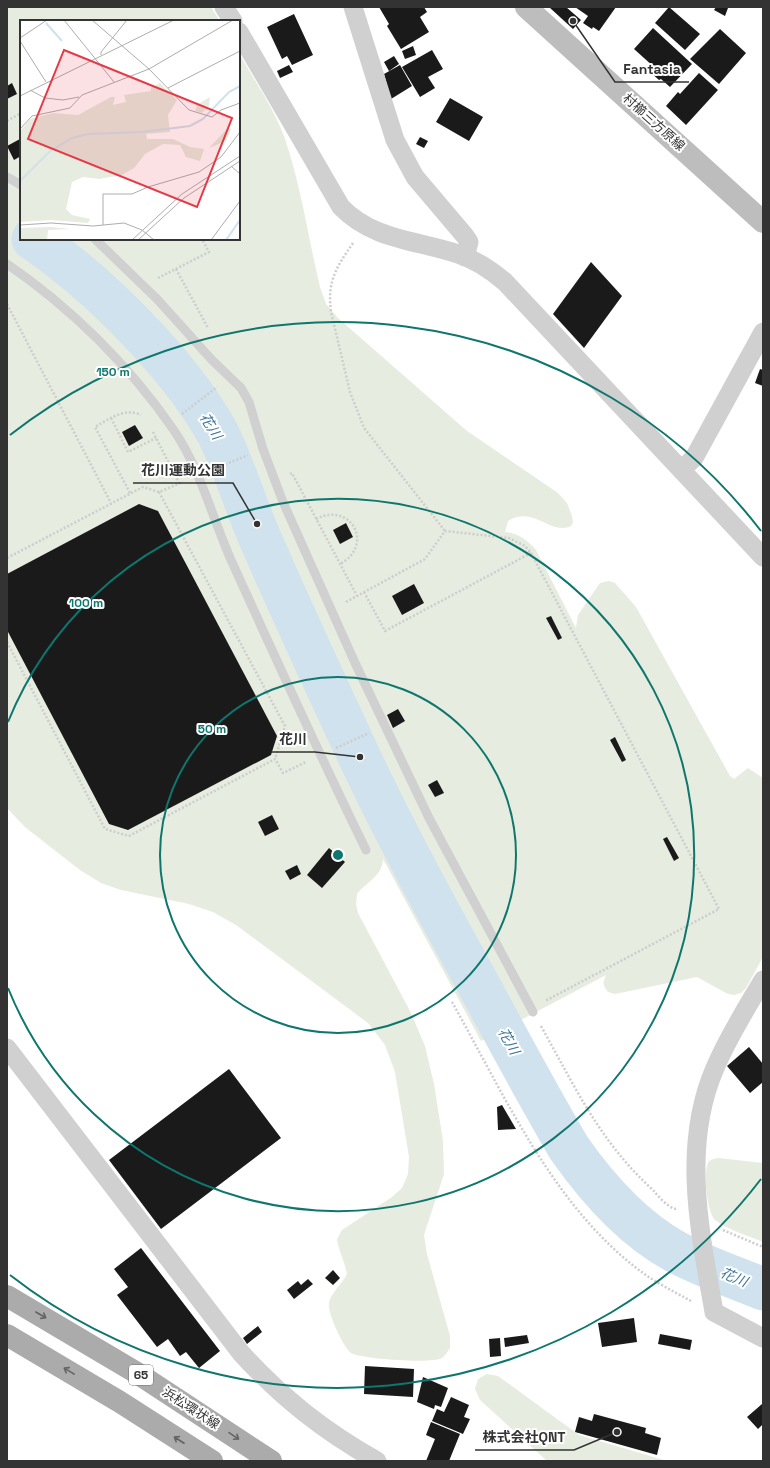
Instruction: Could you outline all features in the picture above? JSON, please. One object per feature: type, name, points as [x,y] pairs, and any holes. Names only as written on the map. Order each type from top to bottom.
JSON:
[{"type":"main road","name":"村櫛三方原線","points":[[526,7],[763,222]]},
{"type":"main road","name":"浜松環状線","points":[[7,1296],[138,1373],[271,1461]]},
{"type":"main road","name":"65","points":[[7,1334],[120,1402],[212,1461]]},
{"type":"street","points":[[224,7],[232,20]]},
{"type":"street","points":[[353,7],[394,140],[415,177],[469,242],[465,257]]},
{"type":"street","points":[[240,34],[332,194],[341,207],[363,226],[381,233],[465,257],[491,270],[505,282],[763,557]]},
{"type":"street","points":[[681,470],[694,458],[763,332]]},
{"type":"street","points":[[763,980],[725,1045],[706,1091],[700,1116],[696,1165],[698,1208],[701,1230],[704,1302],[714,1312],[763,1338]]},
{"type":"street","points":[[7,1048],[241,1353],[264,1378],[316,1423],[344,1442],[377,1461]]},
{"type":"lane","points":[[7,177],[20,184]]},
{"type":"lane","points":[[96,240],[146,288],[211,359],[241,388],[249,402],[255,416],[263,449],[275,480],[331,609],[392,742],[429,818],[532,1010]]},
{"type":"lane","points":[[7,264],[31,280],[71,314],[107,350],[142,388],[173,429],[186,450],[226,550],[278,666],[366,850]]},
{"type":"path","points":[[7,121],[20,115]]},
{"type":"path","points":[[363,226],[336,268],[331,282],[329,297],[331,312],[350,392],[364,428],[445,531],[509,538],[525,546],[531,554],[718,910],[532,1010],[583,1102],[616,1153],[636,1176],[674,1209],[698,1208]]},
{"type":"path","points":[[146,288],[152,282],[209,252],[203,240]]},
{"type":"path","points":[[176,269],[208,330]]},
{"type":"path","points":[[7,304],[111,503]]},
{"type":"path","points":[[176,418],[218,386]]},
{"type":"path","points":[[130,493],[95,427],[111,418],[128,412],[135,412],[146,421]]},
{"type":"path","points":[[111,418],[128,452],[156,438]]},
{"type":"path","points":[[149,426],[179,483]]},
{"type":"path","points":[[213,470],[255,452]]},
{"type":"path","points":[[275,480],[292,473],[357,596]]},
{"type":"path","points":[[159,492],[174,485]]},
{"type":"path","points":[[7,558],[143,486],[159,492],[285,726],[275,759],[129,836],[106,828],[7,642]]},
{"type":"path","points":[[316,519],[324,515],[333,514],[342,516],[349,520],[354,528],[357,536],[357,545],[354,553],[348,560],[340,564]]},
{"type":"path","points":[[331,609],[425,559],[445,531]]},
{"type":"path","points":[[364,592],[385,631],[531,554]]},
{"type":"path","points":[[334,749],[376,729]]},
{"type":"path","points":[[275,759],[283,773]]},
{"type":"path","points":[[452,1002],[544,1164],[588,1223],[614,1249],[644,1274],[704,1302]]},
{"type":"path","points":[[701,1230],[711,1225],[763,1247]]},
{"type":"shaded area","points":[[7,7],[211,7],[219,20],[20,20],[20,240],[240,240],[240,55],[269,104],[284,136],[295,173],[320,287],[326,304],[338,318],[467,431],[558,493],[567,503],[572,516],[573,522],[571,526],[563,528],[556,527],[526,516],[517,517],[508,521],[505,532],[522,538],[536,550],[576,628],[578,615],[600,583],[609,581],[615,583],[636,607],[730,776],[734,779],[748,768],[763,778],[763,957],[746,988],[741,993],[734,995],[728,994],[697,977],[615,994],[608,992],[604,985],[606,975],[481,1041],[383,859],[377,875],[357,894],[356,904],[358,913],[410,1011],[425,1046],[434,1084],[443,1141],[444,1174],[424,1235],[427,1254],[450,1336],[450,1348],[442,1358],[425,1361],[396,1360],[357,1355],[351,1353],[344,1344],[330,1314],[330,1300],[347,1274],[337,1239],[342,1230],[392,1197],[402,1188],[408,1174],[409,1157],[395,1072],[385,1045],[368,1023],[236,925],[213,912],[189,904],[121,890],[101,883],[80,870],[25,827],[7,808]]},
{"type":"shaded area","points":[[718,1158],[763,1163],[763,1242],[725,1226],[715,1220],[712,1216],[708,1201],[706,1175],[708,1163],[712,1159]]},
{"type":"shaded area","points":[[487,1374],[498,1376],[579,1435],[667,1461],[547,1461],[480,1400],[475,1389],[478,1379]]},
{"type":"water","points":[[147,332],[174,351],[173,362],[162,371],[152,373],[139,340]]},
{"type":"water","points":[[461,945],[498,981],[484,993],[476,997],[466,999],[453,950]]},
{"type":"building","points":[[379,7],[424,7],[427,12],[420,17],[429,32],[401,49],[387,26],[389,24]]},
{"type":"building","points":[[549,7],[566,7],[581,20],[573,29]]},
{"type":"building","points":[[575,7],[616,7],[599,31],[593,27],[592,29],[583,23],[588,16]]},
{"type":"building","points":[[669,7],[700,34],[685,50],[655,23]]},
{"type":"building","points":[[716,7],[728,8],[725,16],[714,10]]},
{"type":"building","points":[[294,14],[313,55],[292,65],[287,56],[282,59],[267,27]]},
{"type":"building","points":[[653,28],[692,64],[670,87],[650,72],[654,67],[634,49]]},
{"type":"building","points":[[720,29],[746,53],[719,84],[690,59]]},
{"type":"building","points":[[413,46],[416,55],[405,59],[402,51]]},
{"type":"building","points":[[432,50],[443,69],[428,77],[435,88],[420,97],[402,67]]},
{"type":"building","points":[[394,56],[399,64],[389,71],[384,62]]},
{"type":"building","points":[[289,65],[293,72],[280,78],[277,71]]},
{"type":"building","points":[[400,65],[412,86],[391,99],[384,74]]},
{"type":"building","points":[[699,73],[718,90],[686,125],[666,106],[678,92],[680,94]]},
{"type":"building","points":[[12,83],[17,94],[7,99],[7,86]]},
{"type":"building","points":[[450,98],[483,117],[469,141],[436,122]]},
{"type":"building","points":[[420,137],[428,141],[424,148],[416,144]]},
{"type":"building","points":[[20,139],[20,157],[14,160],[7,146]]},
{"type":"building","points":[[591,262],[622,296],[584,348],[553,314]]},
{"type":"building","points":[[760,369],[763,370],[763,386],[755,383]]},
{"type":"building","points":[[135,425],[143,438],[129,446],[122,432]]},
{"type":"building","points":[[139,504],[158,511],[277,736],[271,755],[128,830],[109,824],[7,630],[7,574]]},
{"type":"building","points":[[346,523],[353,537],[340,544],[333,530]]},
{"type":"building","points":[[414,584],[424,603],[402,615],[392,596]]},
{"type":"building","points":[[551,616],[562,638],[558,640],[546,618]]},
{"type":"building","points":[[398,709],[405,721],[393,728],[387,715]]},
{"type":"building","points":[[615,737],[626,760],[622,762],[610,740]]},
{"type":"building","points":[[437,780],[444,793],[435,797],[428,785]]},
{"type":"building","points":[[272,815],[279,829],[265,836],[258,822]]},
{"type":"building","points":[[667,837],[679,858],[674,861],[663,839]]},
{"type":"building","points":[[329,848],[345,862],[322,888],[307,875]]},
{"type":"building","points":[[297,865],[301,874],[290,880],[285,871]]},
{"type":"building","points":[[749,1047],[763,1064],[763,1082],[750,1093],[727,1066]]},
{"type":"building","points":[[229,1069],[281,1138],[161,1229],[109,1160]]},
{"type":"building","points":[[502,1105],[516,1129],[498,1130],[497,1107]]},
{"type":"building","points":[[141,1248],[220,1351],[199,1368],[186,1352],[180,1356],[168,1339],[157,1347],[117,1295],[128,1287],[114,1269]]},
{"type":"building","points":[[333,1270],[340,1278],[333,1285],[325,1278]]},
{"type":"building","points":[[308,1279],[313,1284],[294,1299],[287,1290],[298,1281],[301,1285]]},
{"type":"building","points":[[634,1318],[637,1342],[602,1347],[598,1323]]},
{"type":"building","points":[[258,1326],[262,1332],[247,1344],[243,1338]]},
{"type":"building","points":[[660,1334],[692,1340],[690,1350],[658,1344]]},
{"type":"building","points":[[527,1335],[529,1343],[505,1347],[504,1338]]},
{"type":"building","points":[[500,1338],[501,1356],[490,1357],[489,1339]]},
{"type":"building","points":[[365,1366],[414,1369],[413,1397],[364,1394]]},
{"type":"building","points":[[423,1377],[448,1388],[441,1407],[435,1405],[434,1409],[417,1402]]},
{"type":"building","points":[[451,1397],[469,1405],[464,1417],[470,1419],[463,1434],[432,1421],[437,1409],[444,1412]]},
{"type":"building","points":[[762,1404],[763,1424],[758,1429],[747,1417]]},
{"type":"building","points":[[594,1414],[646,1428],[645,1433],[661,1438],[657,1455],[575,1432],[579,1417],[592,1421]]},
{"type":"building","points":[[431,1422],[460,1434],[449,1461],[426,1461],[435,1439],[426,1435]]},
{"type":"waterway","name":"花川","points":[[34,240],[84,278],[135,326],[181,379],[201,406],[217,432],[229,457],[271,564],[373,786],[435,905],[525,1071],[569,1148],[591,1178],[616,1206],[660,1242],[676,1252],[708,1267],[763,1289]]},
{"type":"place","name":"Fantasia","points":[[573,21]]},
{"type":"place","name":"花川運動公園","points":[[257,524]]},
{"type":"place","name":"花川","points":[[360,757]]},
{"type":"place","name":"株式会社QNT","points":[[617,1432]]}]
